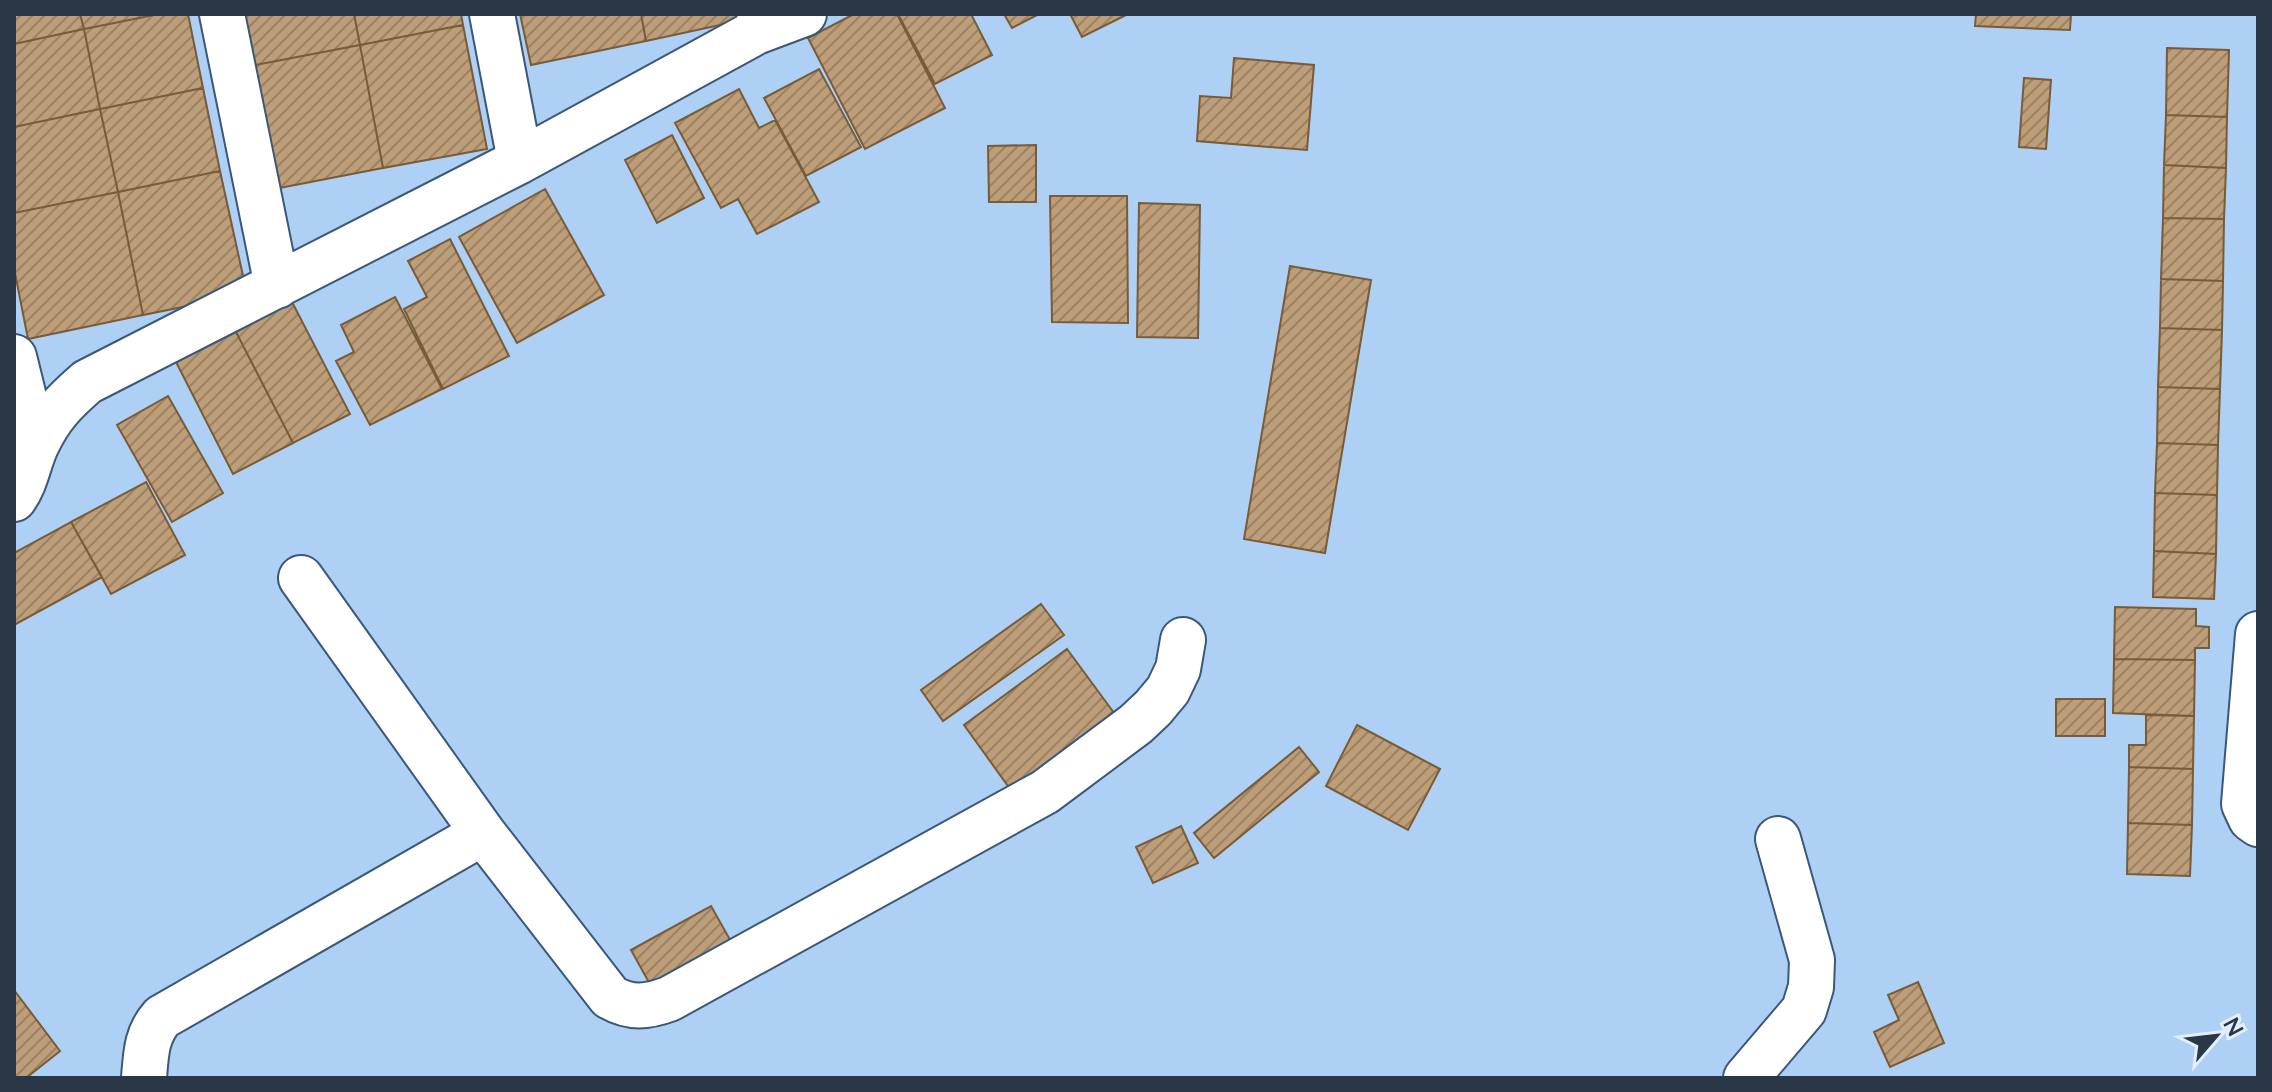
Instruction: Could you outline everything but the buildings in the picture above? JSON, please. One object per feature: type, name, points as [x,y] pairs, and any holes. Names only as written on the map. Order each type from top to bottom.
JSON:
[{"type":"street","points":[[222,14],[277,286]]},
{"type":"street","points":[[492,14],[520,161]]},
{"type":"street","points":[[14,499],[21,489],[36,446],[58,407],[87,382],[520,161],[758,23],[804,14]]},
{"type":"street","points":[[14,357],[36,446]]},
{"type":"street","points":[[301,578],[483,833],[610,997],[623,1005],[637,1007],[669,999],[1045,792],[1153,708],[1168,690],[1178,669],[1183,640]]},
{"type":"street","points":[[2258,634],[2244,804],[2251,819],[2258,824]]},
{"type":"street","points":[[144,1078],[150,1032],[162,1017],[483,833]]},
{"type":"street","points":[[1746,1078],[1804,1010],[1811,987],[1812,960],[1778,839]]}]
